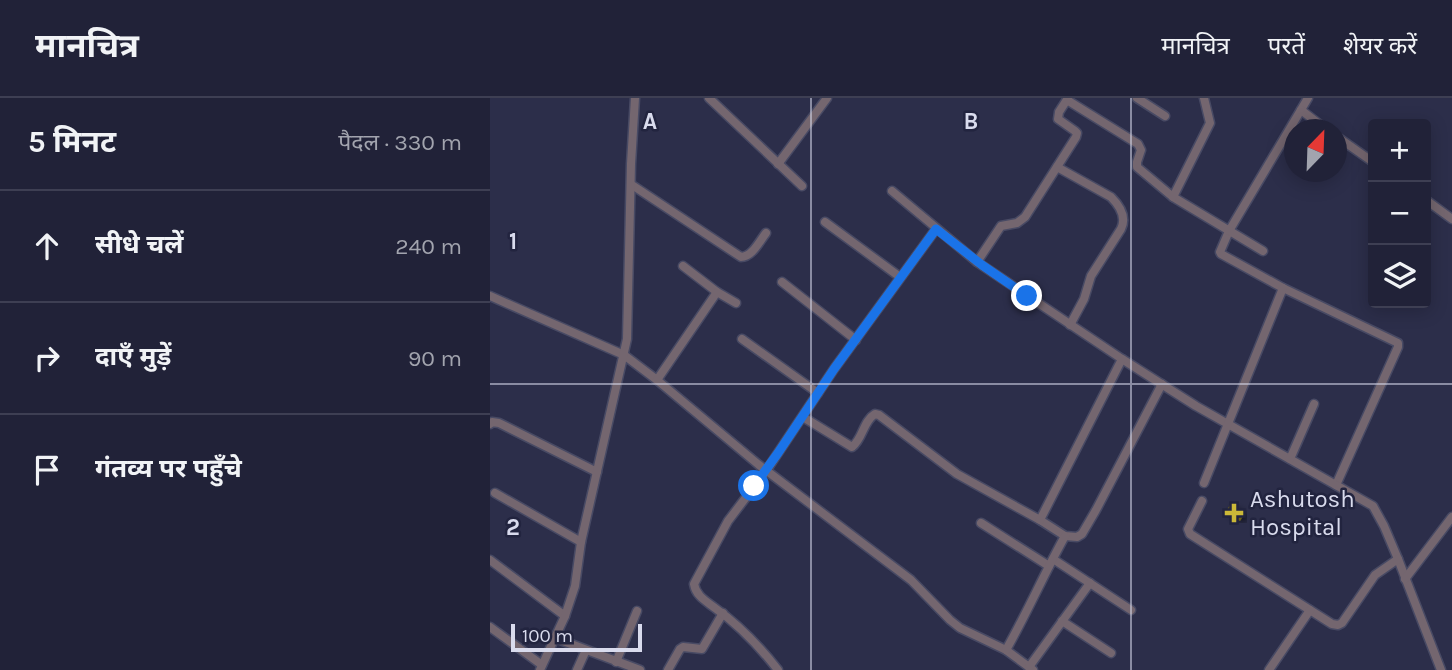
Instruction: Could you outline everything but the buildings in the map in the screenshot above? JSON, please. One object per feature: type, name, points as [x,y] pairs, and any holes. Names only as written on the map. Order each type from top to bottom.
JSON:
[{"type":"street","points":[[490,627],[541,668],[565,616],[575,586],[581,542],[627,339],[635,98]]},
{"type":"street","points":[[778,164],[827,98]]},
{"type":"street","points":[[1137,98],[1165,116]]},
{"type":"street","points":[[1173,197],[1210,123],[1204,98]]},
{"type":"street","points":[[1308,98],[1229,231],[1220,251],[1283,288],[1398,344],[1336,485]]},
{"type":"street","points":[[712,99],[802,186]]},
{"type":"street","points":[[977,262],[1000,226],[1017,223],[1024,218],[1076,137],[1077,133],[1058,119],[1068,99],[1138,145],[1141,150],[1137,167],[1173,197],[1263,251]]},
{"type":"street","points":[[1301,110],[1313,119]]},
{"type":"street","points":[[1347,144],[1368,158]]},
{"type":"street","points":[[1057,167],[1111,197],[1124,216],[1121,229],[1091,276],[1084,299],[1070,325]]},
{"type":"street","points":[[632,185],[741,257],[749,255],[766,233]]},
{"type":"street","points":[[892,191],[977,262],[1070,325],[1228,425],[1373,506],[1398,559],[1441,670]]},
{"type":"street","points":[[1431,204],[1452,219]]},
{"type":"street","points":[[825,222],[900,277]]},
{"type":"street","points":[[778,670],[738,625],[699,596],[694,584],[728,520],[766,471],[818,393],[936,229]]},
{"type":"street","points":[[683,266],[736,303]]},
{"type":"street","points":[[782,282],[856,340]]},
{"type":"street","points":[[1204,483],[1283,288]]},
{"type":"street","points":[[657,380],[717,292]]},
{"type":"street","points":[[490,296],[624,355],[766,471],[912,580],[950,620],[1006,650],[1031,668],[1090,583]]},
{"type":"street","points":[[742,339],[818,393]]},
{"type":"street","points":[[1040,520],[1122,359]]},
{"type":"street","points":[[803,417],[852,447],[857,443],[869,418],[879,415],[957,474],[1065,536],[1077,537],[1082,534],[1103,498],[1162,384]]},
{"type":"street","points":[[1290,459],[1314,404]]},
{"type":"street","points":[[490,424],[499,423],[597,472]]},
{"type":"street","points":[[495,493],[581,542]]},
{"type":"street","points":[[1202,501],[1188,529],[1190,534],[1332,624],[1338,625],[1375,576],[1398,559]]},
{"type":"street","points":[[1405,579],[1452,517]]},
{"type":"street","points":[[981,523],[1090,583],[1130,610]]},
{"type":"street","points":[[1006,650],[1065,536]]},
{"type":"street","points":[[490,560],[565,616]]},
{"type":"street","points":[[1269,670],[1310,610]]},
{"type":"street","points":[[616,662],[637,611]]},
{"type":"street","points":[[668,670],[683,647],[702,649],[723,613]]},
{"type":"street","points":[[1062,621],[1111,653]]},
{"type":"street","points":[[555,638],[640,670]]},
{"type":"street","points":[[577,670],[586,650]]},
{"type":"place","name":"Ashutosh Hospital","points":[[1234,513]]},
{"type":"route","points":[[754,486],[834,369],[936,229],[1027,296]]}]
